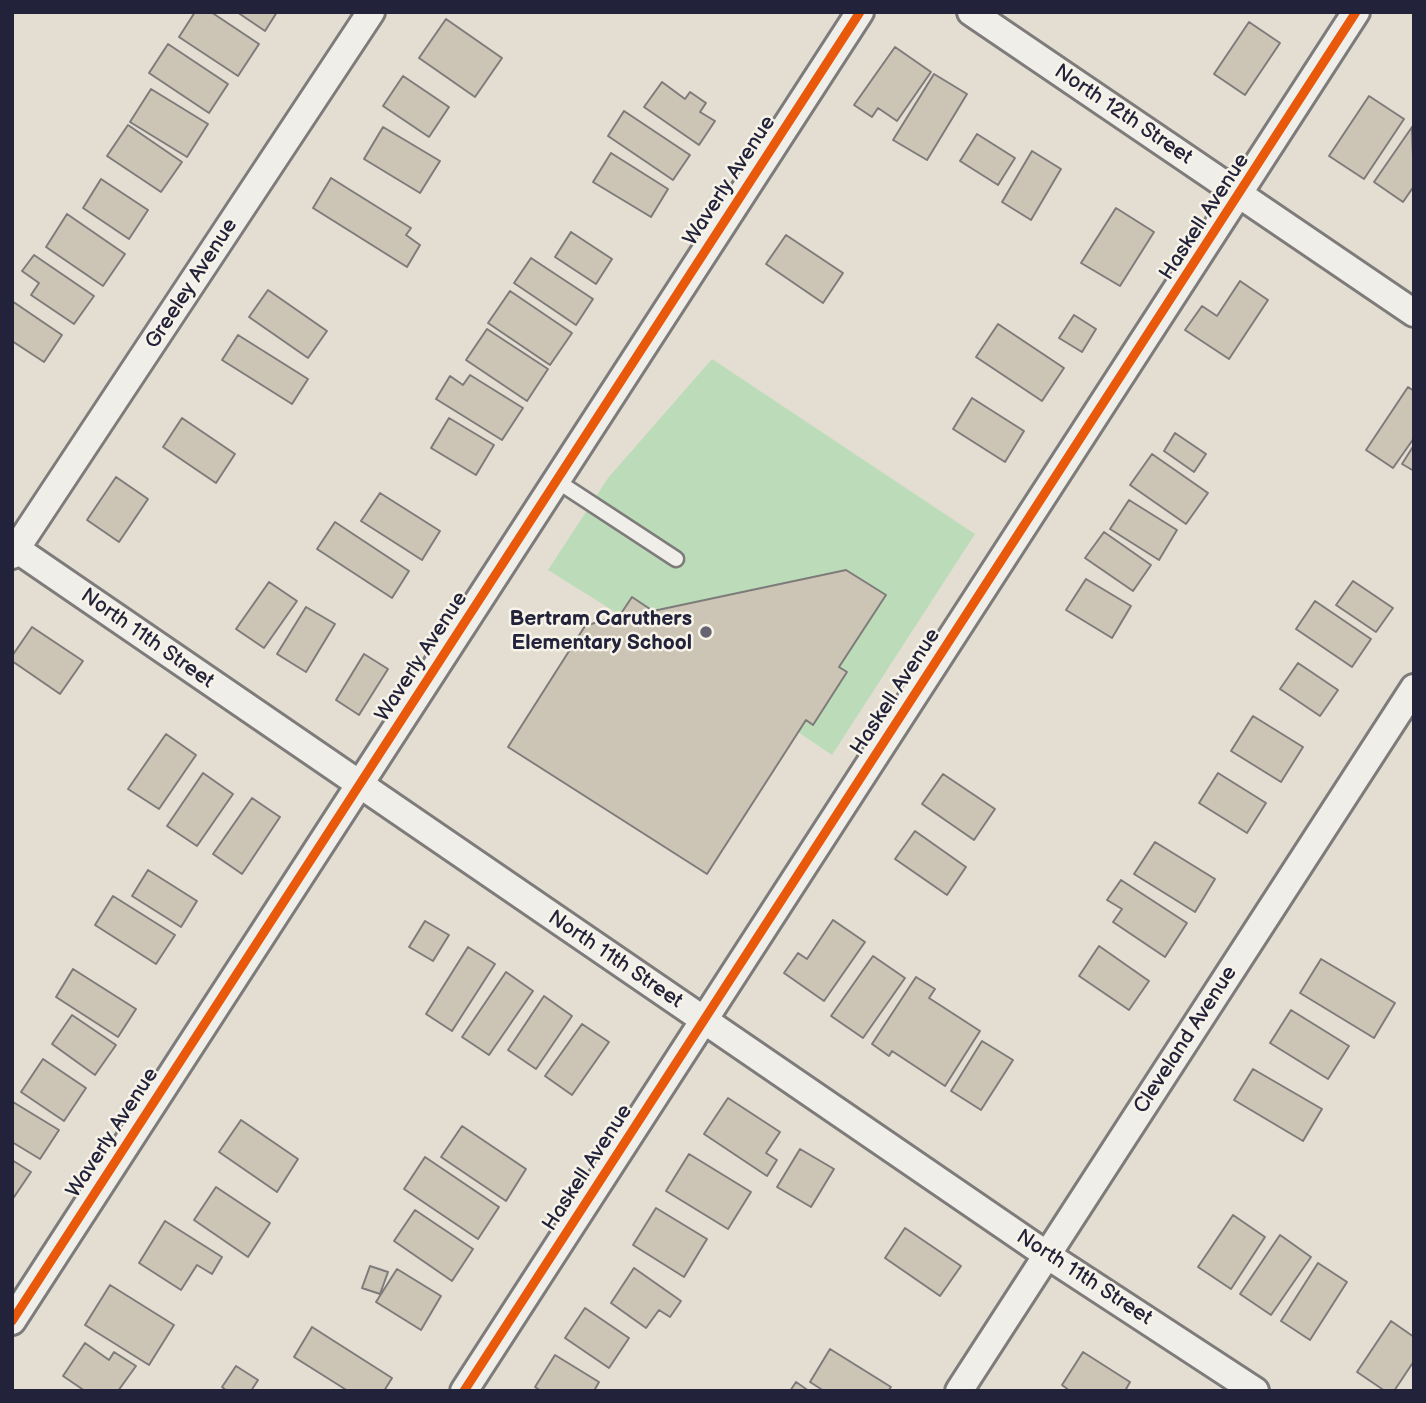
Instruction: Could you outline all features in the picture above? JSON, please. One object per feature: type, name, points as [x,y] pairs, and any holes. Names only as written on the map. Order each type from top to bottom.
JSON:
[{"type":"street","name":"Greeley Avenue","points":[[14,550],[371,12]]},
{"type":"street","name":"Waverly Avenue","points":[[12,1321],[860,12]]},
{"type":"street","name":"North 12th Street","points":[[971,12],[1414,313]]},
{"type":"street","name":"Haskell Avenue","points":[[464,1391],[1241,194],[1356,12]]},
{"type":"street","name":"North 11th Street","points":[[14,550],[1047,1255],[1255,1391]]},
{"type":"street","name":"Cleveland Avenue","points":[[959,1391],[1414,688]]},
{"type":"lane","points":[[557,481],[676,559]]},
{"type":"green space","points":[[712,359],[975,534],[832,755],[798,732],[806,720],[814,724],[847,672],[839,667],[885,595],[620,615],[548,570],[608,478]]},
{"type":"building","points":[[195,12],[211,12],[259,44],[238,76],[179,37]]},
{"type":"building","points":[[237,12],[277,12],[265,31]]},
{"type":"building","points":[[446,19],[502,58],[475,97],[419,58]]},
{"type":"building","points":[[1249,22],[1280,43],[1245,95],[1214,74]]},
{"type":"building","points":[[168,44],[228,84],[209,113],[149,73]]},
{"type":"building","points":[[895,47],[931,72],[897,121],[878,108],[872,117],[854,105]]},
{"type":"building","points":[[934,74],[967,94],[927,160],[893,140]]},
{"type":"building","points":[[403,76],[449,107],[429,137],[383,106]]},
{"type":"building","points":[[662,82],[685,99],[690,92],[706,103],[700,112],[715,121],[699,145],[644,107]]},
{"type":"building","points":[[151,89],[208,124],[187,157],[130,122]]},
{"type":"building","points":[[1369,96],[1404,119],[1364,179],[1329,156]]},
{"type":"building","points":[[624,111],[690,155],[673,180],[608,136]]},
{"type":"building","points":[[128,125],[182,162],[161,192],[107,156]]},
{"type":"building","points":[[383,127],[440,161],[420,193],[364,159]]},
{"type":"building","points":[[1412,127],[1414,186],[1403,202],[1374,182]]},
{"type":"building","points":[[977,134],[1015,158],[998,185],[960,161]]},
{"type":"building","points":[[1032,151],[1061,169],[1031,220],[1002,202]]},
{"type":"building","points":[[611,153],[668,189],[651,217],[593,182]]},
{"type":"building","points":[[331,178],[411,228],[406,235],[420,245],[407,267],[313,208]]},
{"type":"building","points":[[101,179],[148,210],[129,239],[83,208]]},
{"type":"building","points":[[1116,208],[1154,232],[1120,286],[1081,263]]},
{"type":"building","points":[[67,214],[125,254],[103,286],[46,247]]},
{"type":"building","points":[[571,232],[612,259],[596,284],[555,257]]},
{"type":"building","points":[[786,235],[843,273],[823,303],[766,264]]},
{"type":"building","points":[[34,255],[94,296],[74,324],[31,295],[39,283],[22,271]]},
{"type":"building","points":[[531,258],[593,299],[576,325],[514,283]]},
{"type":"building","points":[[1240,281],[1268,300],[1229,359],[1185,330],[1202,306],[1217,316]]},
{"type":"building","points":[[268,290],[327,331],[308,358],[249,317]]},
{"type":"building","points":[[510,291],[572,333],[550,365],[488,323]]},
{"type":"building","points":[[12,301],[62,335],[44,362],[12,341]]},
{"type":"building","points":[[1074,315],[1096,329],[1082,352],[1059,338]]},
{"type":"building","points":[[998,324],[1064,368],[1042,401],[976,357]]},
{"type":"building","points":[[487,329],[548,369],[527,401],[466,360]]},
{"type":"building","points":[[238,335],[308,379],[292,404],[222,360]]},
{"type":"building","points":[[470,375],[523,408],[502,440],[436,399],[450,376],[463,385]]},
{"type":"building","points":[[1408,387],[1414,391],[1414,438],[1393,468],[1366,450]]},
{"type":"building","points":[[972,398],[1024,431],[1005,462],[953,429]]},
{"type":"building","points":[[182,418],[235,454],[216,483],[163,447]]},
{"type":"building","points":[[449,418],[494,445],[476,475],[431,448]]},
{"type":"building","points":[[1175,433],[1206,454],[1194,472],[1164,451]]},
{"type":"building","points":[[1414,445],[1414,471],[1402,464]]},
{"type":"building","points":[[1152,454],[1208,493],[1186,524],[1130,485]]},
{"type":"building","points":[[116,477],[148,499],[119,542],[87,520]]},
{"type":"building","points":[[380,493],[440,531],[422,560],[361,521]]},
{"type":"building","points":[[1129,500],[1177,530],[1159,560],[1110,529]]},
{"type":"building","points":[[335,522],[409,571],[392,598],[317,549]]},
{"type":"building","points":[[1104,532],[1151,565],[1133,591],[1085,558]]},
{"type":"building","name":"Bertram Caruthers Elementary School","points":[[846,570],[886,595],[839,667],[847,672],[813,725],[806,720],[707,874],[508,747],[585,626],[620,615],[632,597],[653,611]]},
{"type":"building","points":[[1086,579],[1131,606],[1112,638],[1066,610]]},
{"type":"building","points":[[1353,581],[1393,608],[1376,632],[1336,605]]},
{"type":"building","points":[[269,582],[297,601],[264,648],[236,629]]},
{"type":"building","points":[[1315,601],[1371,639],[1352,667],[1296,629]]},
{"type":"building","points":[[306,607],[335,624],[306,672],[277,654]]},
{"type":"building","points":[[32,627],[83,661],[60,694],[12,661],[12,656]]},
{"type":"building","points":[[364,654],[388,669],[359,715],[336,700]]},
{"type":"building","points":[[1298,663],[1338,690],[1320,716],[1280,689]]},
{"type":"building","points":[[1253,716],[1303,747],[1281,782],[1231,751]]},
{"type":"building","points":[[166,734],[196,755],[159,809],[128,789]]},
{"type":"building","points":[[203,773],[233,794],[197,846],[167,826]]},
{"type":"building","points":[[1218,773],[1266,803],[1247,833],[1199,803]]},
{"type":"building","points":[[943,774],[995,809],[974,840],[922,804]]},
{"type":"building","points":[[252,798],[280,817],[242,874],[213,854]]},
{"type":"building","points":[[915,831],[966,867],[947,895],[895,859]]},
{"type":"building","points":[[1155,842],[1215,879],[1195,912],[1134,874]]},
{"type":"building","points":[[148,870],[197,901],[181,927],[132,896]]},
{"type":"building","points":[[1121,880],[1187,923],[1165,957],[1113,922],[1122,909],[1107,900]]},
{"type":"building","points":[[113,896],[175,935],[156,964],[95,925]]},
{"type":"building","points":[[833,920],[865,942],[824,1001],[784,973],[798,953],[807,959]]},
{"type":"building","points":[[425,921],[449,935],[433,961],[409,947]]},
{"type":"building","points":[[1099,946],[1149,981],[1129,1010],[1079,976]]},
{"type":"building","points":[[468,947],[495,964],[452,1031],[426,1014]]},
{"type":"building","points":[[873,956],[905,978],[863,1038],[831,1016]]},
{"type":"building","points":[[1321,959],[1395,1003],[1374,1038],[1300,993]]},
{"type":"building","points":[[73,969],[136,1009],[118,1037],[56,997]]},
{"type":"building","points":[[506,972],[533,991],[489,1055],[462,1037]]},
{"type":"building","points":[[916,977],[935,989],[929,998],[980,1031],[945,1086],[892,1051],[889,1056],[872,1044]]},
{"type":"building","points":[[544,996],[572,1016],[536,1069],[508,1050]]},
{"type":"building","points":[[1291,1010],[1349,1046],[1328,1079],[1270,1043]]},
{"type":"building","points":[[72,1015],[116,1045],[95,1075],[52,1044]]},
{"type":"building","points":[[582,1024],[609,1042],[572,1095],[545,1076]]},
{"type":"building","points":[[982,1041],[1013,1060],[981,1110],[951,1091]]},
{"type":"building","points":[[43,1059],[86,1088],[64,1121],[21,1092]]},
{"type":"building","points":[[1253,1069],[1322,1109],[1303,1141],[1234,1100]]},
{"type":"building","points":[[728,1098],[780,1132],[766,1153],[777,1160],[767,1176],[704,1134]]},
{"type":"building","points":[[13,1102],[59,1130],[40,1159],[12,1142]]},
{"type":"building","points":[[241,1120],[298,1159],[277,1192],[219,1152]]},
{"type":"building","points":[[462,1126],[526,1169],[506,1201],[441,1157]]},
{"type":"building","points":[[800,1149],[834,1169],[811,1207],[777,1187]]},
{"type":"building","points":[[689,1154],[751,1192],[728,1229],[666,1191]]},
{"type":"building","points":[[425,1157],[499,1207],[478,1239],[404,1189]]},
{"type":"building","points":[[12,1160],[31,1172],[12,1200]]},
{"type":"building","points":[[216,1187],[270,1223],[248,1257],[194,1220]]},
{"type":"building","points":[[656,1208],[707,1239],[684,1277],[633,1245]]},
{"type":"building","points":[[415,1210],[473,1249],[452,1281],[394,1241]]},
{"type":"building","points":[[1233,1215],[1265,1237],[1231,1289],[1198,1267]]},
{"type":"building","points":[[165,1221],[222,1257],[212,1274],[197,1265],[181,1290],[139,1263]]},
{"type":"building","points":[[905,1228],[961,1266],[940,1296],[885,1258]]},
{"type":"building","points":[[1280,1235],[1311,1257],[1271,1315],[1240,1294]]},
{"type":"building","points":[[1318,1263],[1347,1282],[1310,1340],[1281,1321]]},
{"type":"building","points":[[370,1266],[388,1272],[380,1294],[362,1288]]},
{"type":"building","points":[[634,1268],[681,1301],[670,1317],[659,1310],[646,1328],[611,1303]]},
{"type":"building","points":[[397,1269],[441,1296],[421,1330],[376,1302]]},
{"type":"building","points":[[110,1285],[174,1325],[149,1365],[85,1325]]},
{"type":"building","points":[[585,1308],[629,1338],[609,1368],[565,1338]]},
{"type":"building","points":[[1391,1321],[1414,1337],[1414,1361],[1394,1391],[1385,1391],[1357,1372]]},
{"type":"building","points":[[312,1327],[392,1378],[384,1391],[348,1391],[294,1357]]},
{"type":"building","points":[[85,1343],[109,1360],[114,1352],[136,1366],[118,1391],[85,1391],[63,1376]]},
{"type":"building","points":[[830,1349],[891,1387],[888,1391],[824,1391],[810,1382]]},
{"type":"building","points":[[1083,1352],[1130,1382],[1125,1391],[1070,1391],[1062,1385]]},
{"type":"building","points":[[555,1355],[599,1382],[594,1391],[541,1391],[535,1387]]},
{"type":"building","points":[[236,1366],[258,1380],[251,1391],[227,1391],[222,1387]]},
{"type":"building","points":[[796,1382],[809,1391],[790,1391]]},
{"type":"cycle path","points":[[12,1321],[860,12]]},
{"type":"cycle path","points":[[464,1391],[1356,12]]},
{"type":"place","name":"Bertram Caruthers Elementary School","points":[[706,632]]}]
